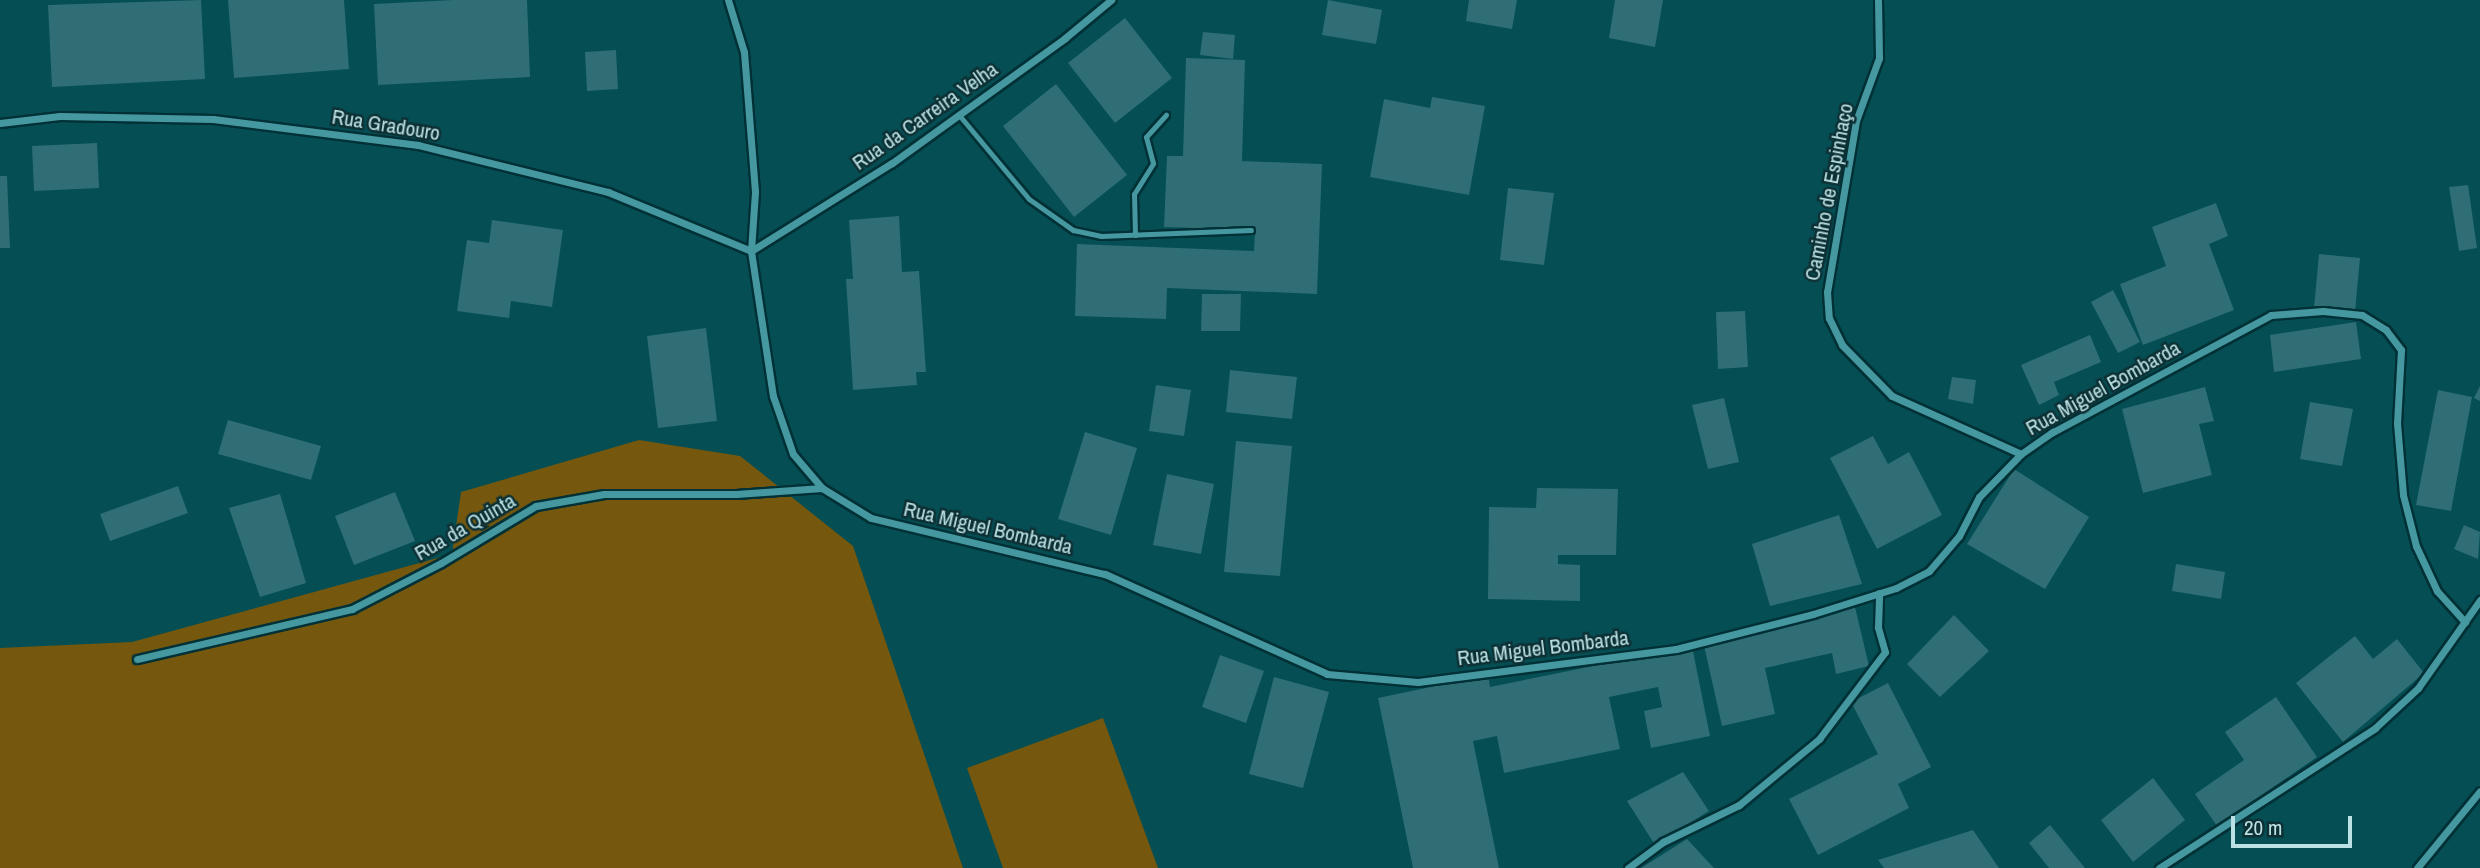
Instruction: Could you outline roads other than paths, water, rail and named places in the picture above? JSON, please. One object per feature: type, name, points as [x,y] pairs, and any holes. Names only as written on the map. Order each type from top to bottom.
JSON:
[{"type":"street","name":"Rua Miguel Bombarda","points":[[728,0],[744,52],[755,192],[751,251],[773,396],[793,454],[822,488],[872,518],[1105,574],[1327,674],[1367,680],[1418,682],[1676,649],[1879,593],[1929,571],[1959,536],[1979,497],[2021,454],[2128,389],[2271,315],[2323,310],[2362,314],[2386,330],[2401,350],[2397,423],[2403,495],[2416,546],[2437,591],[2465,622]]},
{"type":"street","name":"Rua da Carreira Velha","points":[[751,251],[892,163],[1111,0]]},
{"type":"street","name":"Caminho de Espinhaço","points":[[1878,0],[1879,58],[1856,121],[1827,292],[1829,318],[1842,345],[1892,396],[2021,454]]},
{"type":"street","name":"Rua Gradouro","points":[[0,123],[60,116],[213,119],[418,145],[608,192],[751,251]]},
{"type":"street","name":"Rua da Quinta","points":[[138,659],[352,609],[441,563],[536,506],[604,494],[737,494],[822,488]]},
{"type":"street","points":[[1628,868],[1663,842],[1740,805],[1819,739],[1885,652],[1878,627],[1879,593]]},
{"type":"street","points":[[2158,868],[2375,727],[2418,688],[2480,600]]},
{"type":"street","points":[[2417,868],[2480,791]]},
{"type":"lane","points":[[959,115],[1001,168],[1051,218],[1073,230],[1101,236],[1251,230]]},
{"type":"lane","points":[[1136,234],[1135,194],[1153,163],[1146,137],[1166,116]]}]
